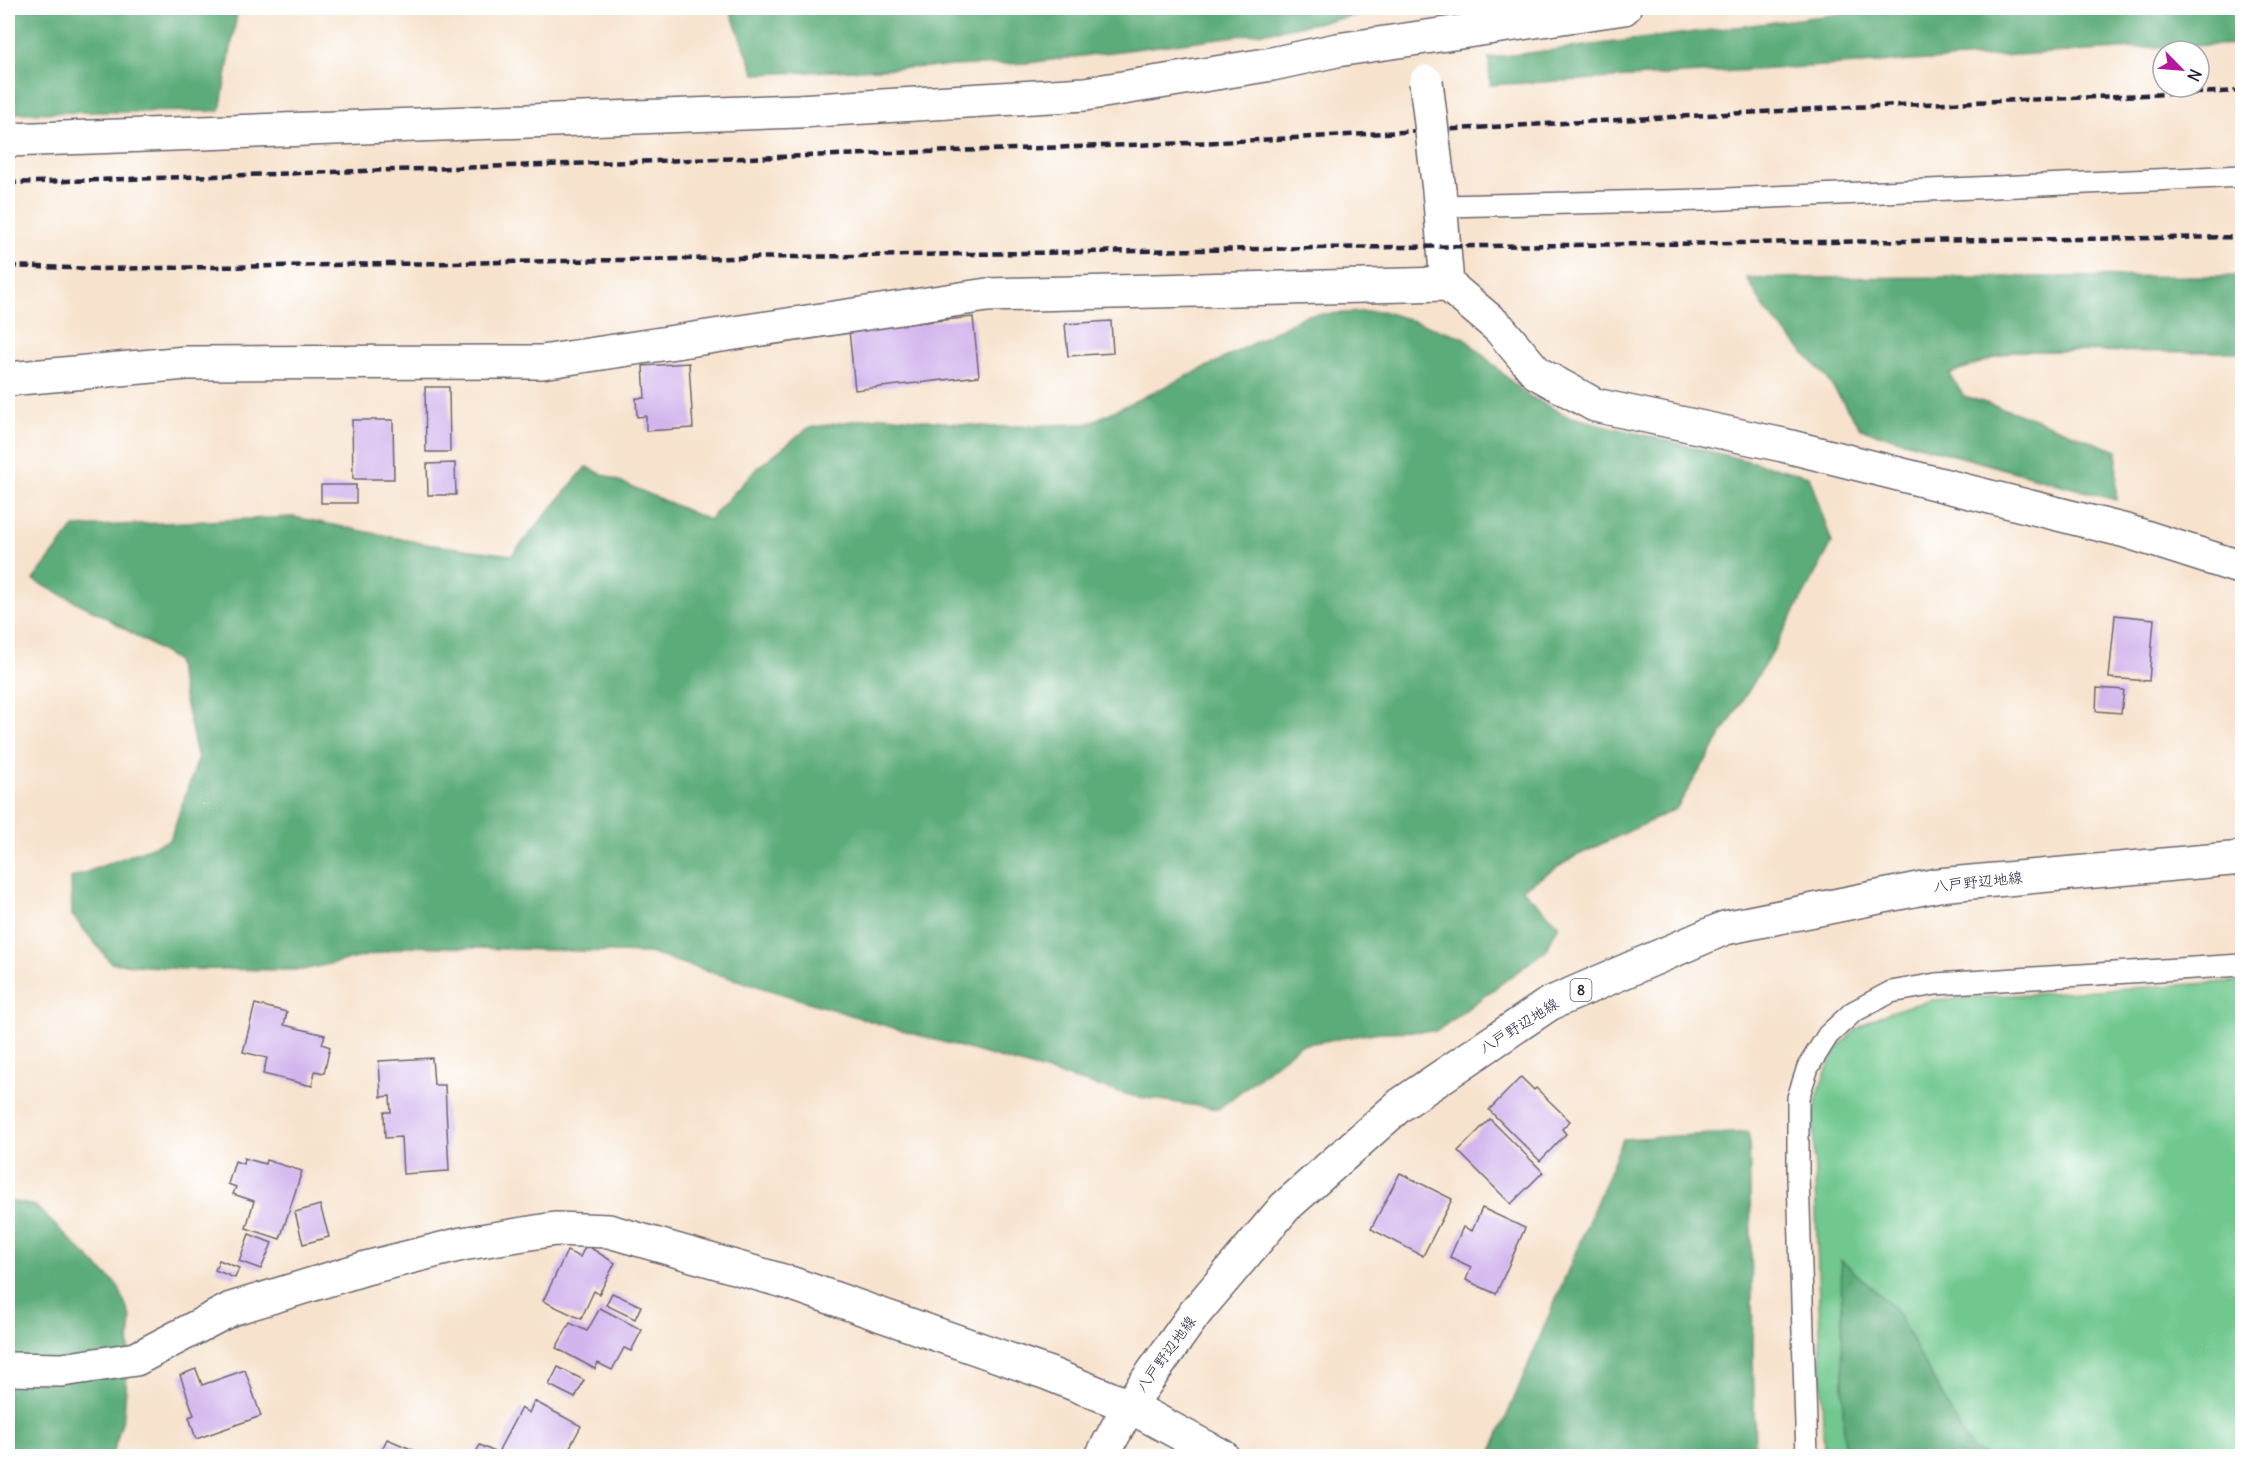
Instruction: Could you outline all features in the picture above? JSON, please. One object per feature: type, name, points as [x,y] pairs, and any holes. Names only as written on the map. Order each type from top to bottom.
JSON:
[{"type":"street","points":[[8,140],[774,112],[1085,94],[1272,64],[1337,50],[1624,8]]},
{"type":"street","points":[[1420,39],[1440,198],[1448,284]]},
{"type":"street","points":[[8,379],[186,363],[542,362],[987,296],[1448,284],[1499,328],[1537,373],[1595,405],[1783,445],[2114,528],[2242,568]]},
{"type":"street","name":"八戸野辺地線","points":[[1102,1456],[1129,1406],[1196,1313],[1284,1208],[1400,1105],[1549,1004],[1725,928],[1938,885],[2242,858]]},
{"type":"street","points":[[8,1369],[62,1370],[136,1359],[243,1305],[366,1268],[462,1244],[555,1229],[609,1231],[790,1283],[1047,1373],[1129,1406],[1222,1456]]},
{"type":"lane","points":[[1440,198],[1704,200],[2242,176]]},
{"type":"lane","points":[[1807,1456],[1798,1177],[1798,1098],[1808,1067],[1828,1035],[1853,1012],[1891,992],[1936,984],[2242,965]]},
{"type":"green space","points":[[8,8],[238,8],[220,111],[8,113]]},
{"type":"green space","points":[[729,8],[1398,8],[1266,32],[1028,63],[755,74]]},
{"type":"green space","points":[[1886,8],[2242,8],[2242,44],[2211,45],[2211,39],[2151,39],[2151,47],[1490,85],[1489,58]]},
{"type":"green space","points":[[2242,276],[2242,352],[2013,351],[1949,374],[1964,396],[2032,418],[2117,451],[2116,500],[1861,429],[1826,377],[1766,311],[1747,278]]},
{"type":"green space","points":[[1382,311],[1463,337],[1525,394],[1567,416],[1809,476],[1832,543],[1774,649],[1676,809],[1574,857],[1522,889],[1559,925],[1545,951],[1437,1031],[1380,1032],[1300,1045],[1218,1109],[1133,1096],[880,1024],[649,953],[411,946],[302,970],[184,969],[111,963],[72,915],[71,878],[170,840],[198,759],[176,660],[104,616],[33,580],[74,527],[294,517],[426,544],[512,555],[586,467],[709,520],[757,468],[808,428],[885,416],[990,427],[1087,424],[1219,361],[1306,315]]},
{"type":"green space","points":[[2242,981],[2242,1456],[1824,1456],[1813,1117],[1828,1067],[1838,1049],[1850,1035],[1866,1023],[1884,1014],[1934,1000]]},
{"type":"green space","points":[[1749,1132],[1755,1456],[1490,1456],[1623,1139]]},
{"type":"green space","points":[[8,1201],[35,1206],[118,1286],[131,1318],[124,1415],[112,1456],[8,1456]]},
{"type":"green space","points":[[1841,1260],[1895,1309],[1971,1449],[1987,1456],[1844,1456]]},
{"type":"building","points":[[973,317],[979,376],[855,390],[849,330]]},
{"type":"building","points":[[1111,321],[1113,353],[1068,356],[1065,324]]},
{"type":"building","points":[[689,363],[693,428],[646,431],[646,416],[637,417],[636,398],[645,398],[643,366]]},
{"type":"building","points":[[425,387],[449,387],[450,452],[426,452]]},
{"type":"building","points":[[352,420],[393,420],[394,479],[353,479]]},
{"type":"building","points":[[455,463],[456,495],[428,495],[427,464]]},
{"type":"building","points":[[321,485],[356,485],[356,503],[321,503]]},
{"type":"building","points":[[2115,615],[2154,619],[2149,681],[2109,678]]},
{"type":"building","points":[[2097,688],[2124,690],[2121,713],[2096,711]]},
{"type":"building","points":[[255,1004],[287,1012],[284,1025],[325,1035],[322,1044],[330,1047],[324,1073],[315,1071],[312,1086],[263,1074],[267,1058],[243,1052]]},
{"type":"building","points":[[432,1058],[434,1085],[445,1085],[449,1171],[403,1174],[401,1137],[385,1138],[384,1112],[391,1112],[390,1096],[381,1097],[379,1061]]},
{"type":"building","points":[[1521,1077],[1534,1090],[1536,1088],[1570,1121],[1562,1129],[1566,1134],[1540,1161],[1489,1110]]},
{"type":"building","points":[[1490,1119],[1543,1172],[1511,1204],[1458,1151]]},
{"type":"building","points":[[244,1158],[265,1164],[266,1160],[302,1171],[280,1239],[246,1228],[254,1201],[233,1194],[236,1187],[228,1184],[235,1161],[243,1164]]},
{"type":"building","points":[[1400,1173],[1452,1199],[1423,1256],[1371,1229]]},
{"type":"building","points":[[320,1205],[329,1237],[303,1244],[295,1212]]},
{"type":"building","points":[[1482,1208],[1525,1228],[1496,1294],[1466,1280],[1471,1267],[1450,1257],[1463,1227],[1472,1231]]},
{"type":"building","points":[[249,1234],[272,1243],[261,1269],[239,1261]]},
{"type":"building","points":[[586,1245],[615,1263],[599,1294],[594,1291],[581,1319],[543,1301],[567,1251],[580,1257]]},
{"type":"building","points":[[219,1260],[239,1268],[235,1278],[215,1270]]},
{"type":"building","points":[[612,1293],[641,1306],[635,1319],[606,1305]]},
{"type":"building","points":[[600,1308],[642,1330],[631,1351],[624,1348],[612,1370],[598,1363],[595,1369],[556,1348],[570,1323],[587,1331]]},
{"type":"building","points":[[558,1367],[584,1380],[575,1398],[549,1385]]},
{"type":"building","points":[[196,1369],[202,1385],[245,1370],[261,1416],[196,1439],[189,1417],[194,1415],[180,1375]]},
{"type":"building","points":[[534,1401],[581,1426],[565,1456],[511,1456],[499,1450],[521,1408],[529,1413]]},
{"type":"building","points":[[387,1439],[428,1456],[379,1456]]},
{"type":"building","points":[[480,1445],[503,1456],[474,1456]]},
{"type":"railway","points":[[8,183],[1220,142],[1851,107],[2242,91]]},
{"type":"railway","points":[[8,266],[101,269],[1315,248],[2242,237]]}]
